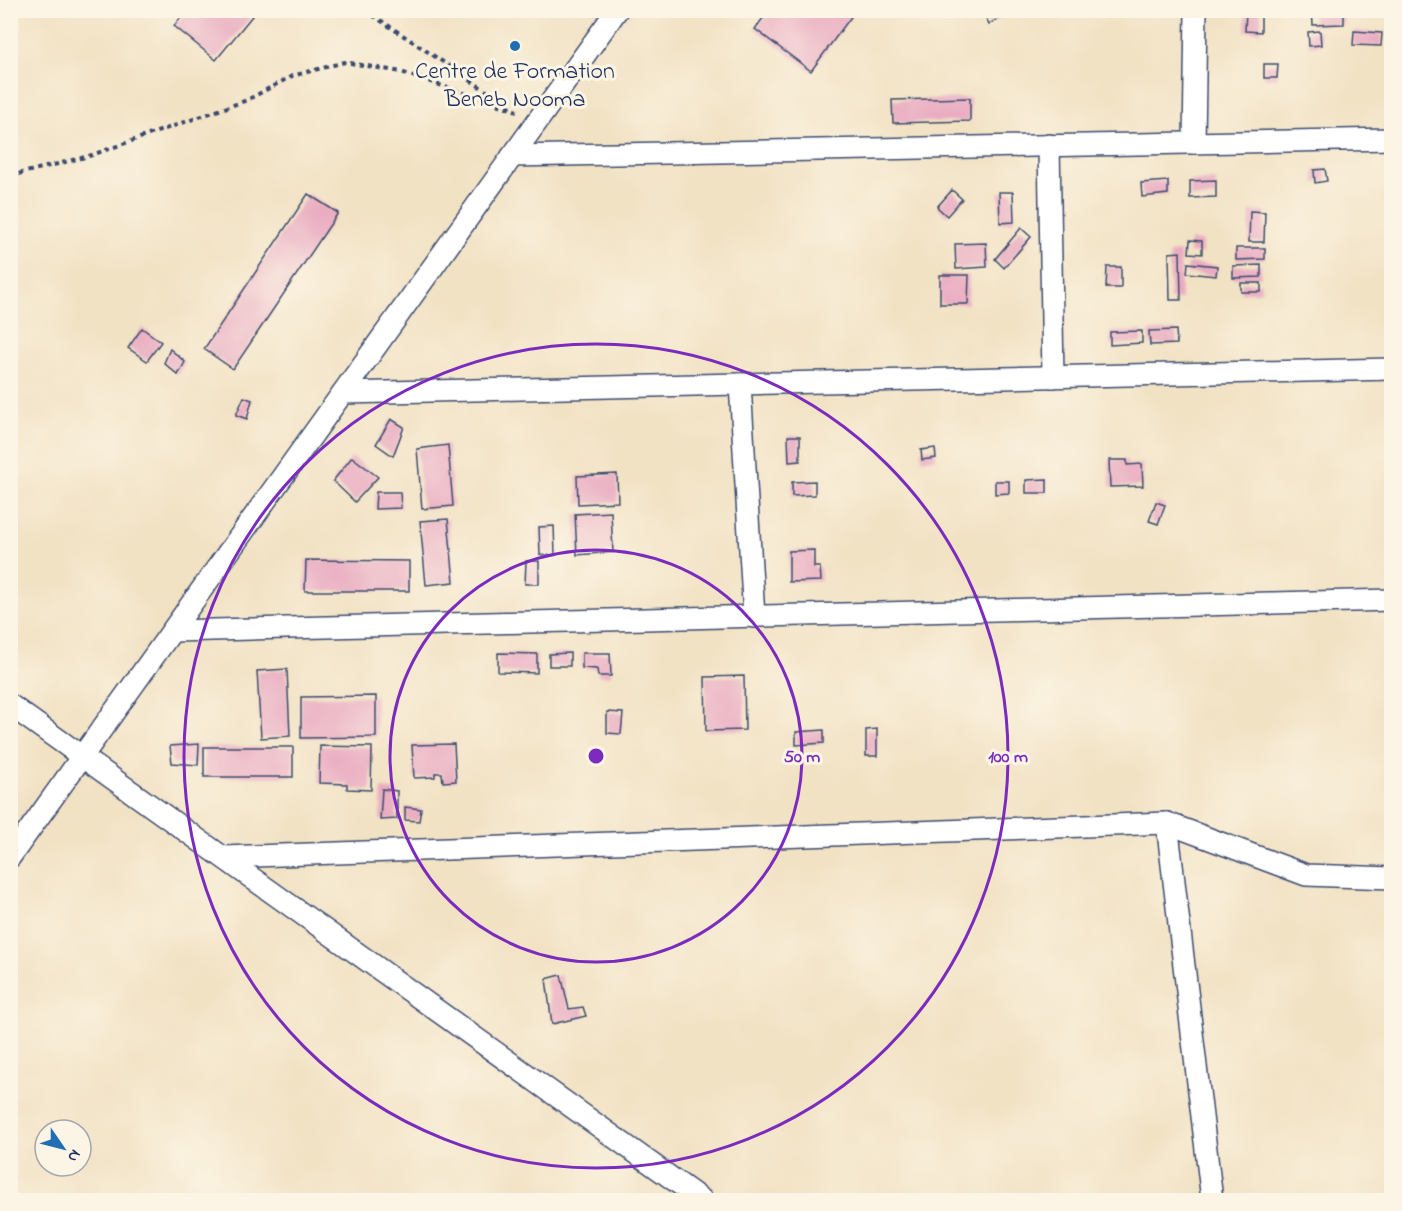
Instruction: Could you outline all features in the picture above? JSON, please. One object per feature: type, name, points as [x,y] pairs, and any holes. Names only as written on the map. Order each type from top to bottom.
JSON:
[{"type":"street","points":[[10,857],[84,757],[616,10]]},
{"type":"street","points":[[1194,142],[1196,10]]},
{"type":"street","points":[[513,156],[1392,139]]},
{"type":"street","points":[[1049,146],[1053,377]]},
{"type":"street","points":[[344,393],[1392,369]]},
{"type":"street","points":[[740,384],[754,616]]},
{"type":"street","points":[[173,631],[1392,600]]},
{"type":"street","points":[[10,705],[702,1200]]},
{"type":"street","points":[[224,857],[1167,824],[1306,875],[1392,878]]},
{"type":"street","points":[[1167,824],[1212,1200]]},
{"type":"path","points":[[10,176],[89,156],[247,100],[292,76],[345,62],[401,72],[518,111],[365,10]]},
{"type":"building","points":[[187,10],[257,10],[216,60],[174,26]]},
{"type":"building","points":[[769,10],[856,10],[811,71],[755,29]]},
{"type":"building","points":[[982,10],[1015,10],[989,24]]},
{"type":"building","points":[[1246,10],[1261,10],[1261,32],[1245,31]]},
{"type":"building","points":[[1312,10],[1344,10],[1344,24],[1313,25]]},
{"type":"building","points":[[1320,31],[1321,45],[1309,46],[1308,32]]},
{"type":"building","points":[[1354,31],[1382,33],[1381,46],[1353,45]]},
{"type":"building","points":[[1264,64],[1278,64],[1277,78],[1264,78]]},
{"type":"building","points":[[970,98],[970,121],[893,123],[892,100]]},
{"type":"building","points":[[1325,169],[1327,181],[1315,183],[1314,170]]},
{"type":"building","points":[[1216,180],[1216,197],[1190,198],[1190,181]]},
{"type":"building","points":[[1168,181],[1168,194],[1142,197],[1141,183]]},
{"type":"building","points":[[952,190],[962,199],[947,216],[937,207]]},
{"type":"building","points":[[999,192],[1013,192],[1014,222],[1000,223]]},
{"type":"building","points":[[308,194],[338,213],[233,369],[204,349]]},
{"type":"building","points":[[1250,211],[1265,212],[1264,242],[1249,242]]},
{"type":"building","points":[[1021,228],[1031,237],[1004,268],[995,259]]},
{"type":"building","points":[[1190,240],[1202,241],[1202,254],[1189,253]]},
{"type":"building","points":[[986,243],[987,267],[956,269],[955,244]]},
{"type":"building","points":[[1236,248],[1265,248],[1265,259],[1236,260]]},
{"type":"building","points":[[1180,252],[1181,300],[1170,300],[1169,253]]},
{"type":"building","points":[[1188,263],[1217,266],[1216,276],[1187,273]]},
{"type":"building","points":[[1261,265],[1261,277],[1233,278],[1233,266]]},
{"type":"building","points":[[1107,267],[1121,267],[1121,288],[1106,288]]},
{"type":"building","points":[[940,275],[969,275],[968,304],[940,304]]},
{"type":"building","points":[[1241,283],[1261,283],[1261,292],[1241,292]]},
{"type":"building","points":[[142,328],[161,342],[147,361],[128,348]]},
{"type":"building","points":[[1176,330],[1177,344],[1150,345],[1149,331]]},
{"type":"building","points":[[1142,331],[1142,343],[1110,345],[1110,332]]},
{"type":"building","points":[[170,349],[185,362],[178,375],[164,363]]},
{"type":"building","points":[[244,397],[252,400],[247,419],[236,415]]},
{"type":"building","points":[[391,419],[404,427],[393,456],[376,444]]},
{"type":"building","points":[[788,436],[800,436],[800,461],[789,462]]},
{"type":"building","points":[[448,445],[453,506],[422,509],[417,449]]},
{"type":"building","points":[[935,448],[936,458],[922,460],[921,450]]},
{"type":"building","points":[[352,457],[378,477],[355,502],[333,481]]},
{"type":"building","points":[[1109,460],[1127,460],[1127,465],[1142,464],[1143,486],[1110,487]]},
{"type":"building","points":[[617,474],[618,502],[578,504],[577,476]]},
{"type":"building","points":[[1047,479],[1047,493],[1026,493],[1026,480]]},
{"type":"building","points":[[815,481],[815,495],[792,496],[792,482]]},
{"type":"building","points":[[995,481],[1009,481],[1009,493],[995,494]]},
{"type":"building","points":[[376,492],[400,492],[401,508],[375,509]]},
{"type":"building","points":[[1156,502],[1165,505],[1158,524],[1149,521]]},
{"type":"building","points":[[611,512],[613,552],[577,555],[575,514]]},
{"type":"building","points":[[448,519],[454,582],[426,585],[420,521]]},
{"type":"building","points":[[554,526],[555,555],[540,555],[539,527]]},
{"type":"building","points":[[814,550],[814,567],[820,567],[821,581],[789,582],[789,551]]},
{"type":"building","points":[[306,560],[409,561],[409,591],[305,591]]},
{"type":"building","points":[[526,561],[539,561],[539,584],[525,584]]},
{"type":"building","points":[[498,653],[537,654],[537,673],[498,672]]},
{"type":"building","points":[[570,653],[570,666],[549,666],[549,654]]},
{"type":"building","points":[[582,653],[610,653],[611,676],[598,676],[597,669],[582,668]]},
{"type":"building","points":[[287,669],[290,736],[261,738],[257,671]]},
{"type":"building","points":[[744,676],[745,730],[706,731],[705,677]]},
{"type":"building","points":[[376,696],[376,737],[301,738],[301,697]]},
{"type":"building","points":[[607,712],[623,713],[621,734],[607,733]]},
{"type":"building","points":[[877,729],[877,756],[866,756],[866,730]]},
{"type":"building","points":[[824,730],[824,743],[796,745],[796,732]]},
{"type":"building","points":[[199,744],[198,765],[172,763],[170,746]]},
{"type":"building","points":[[454,744],[456,781],[443,782],[442,773],[435,773],[435,777],[414,778],[412,745]]},
{"type":"building","points":[[320,746],[372,747],[371,790],[347,789],[347,784],[319,783]]},
{"type":"building","points":[[204,747],[293,747],[293,777],[204,777]]},
{"type":"building","points":[[382,789],[397,791],[397,819],[380,820]]},
{"type":"building","points":[[405,807],[421,809],[419,821],[405,820]]},
{"type":"building","points":[[561,975],[569,1009],[583,1007],[586,1016],[552,1024],[546,979]]},
{"type":"place","name":"Centre de Formation Beneb Nooma","points":[[515,46]]}]
